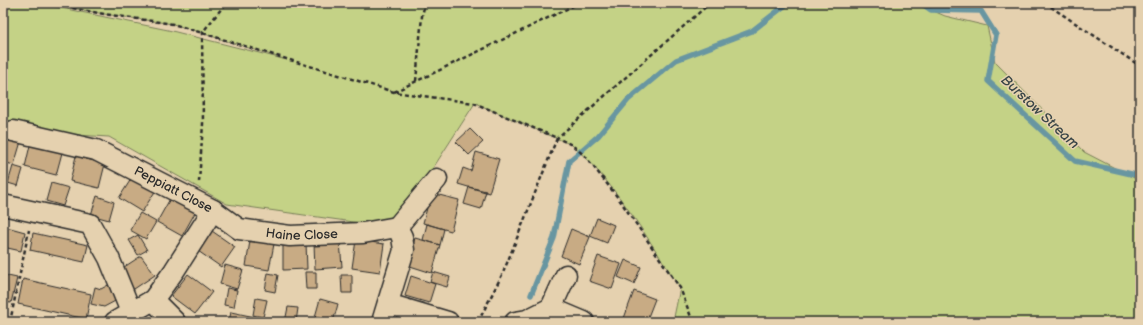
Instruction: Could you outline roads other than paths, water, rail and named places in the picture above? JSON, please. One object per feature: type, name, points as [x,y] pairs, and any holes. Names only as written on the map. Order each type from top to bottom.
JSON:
[{"type":"street","name":"Peppiatt Close","points":[[13,131],[96,150],[205,206],[174,271],[153,300],[123,317]]},
{"type":"street","points":[[437,179],[397,228],[402,237],[404,250],[385,313],[448,322]]},
{"type":"street","points":[[3,205],[90,224],[109,258],[123,317]]},
{"type":"street","name":"Haine Close","points":[[205,206],[239,229],[290,236],[363,233],[397,228]]},
{"type":"street","points":[[515,322],[527,320],[551,308],[566,275]]},
{"type":"street","points":[[153,300],[175,322]]},
{"type":"street","points":[[551,308],[584,322]]},
{"type":"waterway","points":[[531,295],[554,238],[569,161],[598,136],[628,100],[676,60],[752,31],[788,3]]},
{"type":"waterway","name":"Burstow Stream","points":[[921,3],[931,10],[981,11],[996,35],[988,81],[1075,161],[1140,176]]}]
